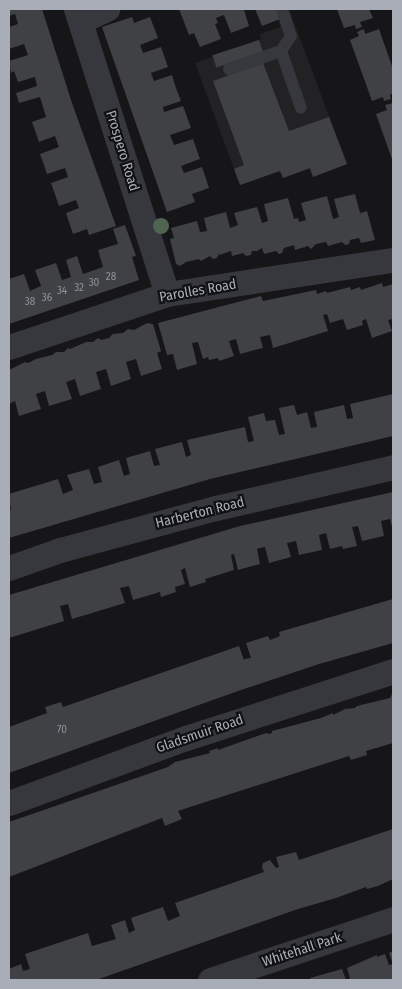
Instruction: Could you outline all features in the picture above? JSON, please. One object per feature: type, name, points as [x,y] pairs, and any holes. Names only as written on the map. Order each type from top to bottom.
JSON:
[{"type":"street","points":[[79,15],[106,9]]},
{"type":"street","name":"Prospero Road","points":[[79,15],[167,294]]},
{"type":"street","name":"Parolles Road","points":[[9,346],[167,294],[393,260]]},
{"type":"street","name":"Harberton Road","points":[[9,568],[60,550],[216,508],[393,467]]},
{"type":"street","name":"Gladsmuir Road","points":[[9,803],[186,738],[393,671]]},
{"type":"street","name":"Whitehall Park","points":[[210,980],[393,920]]},
{"type":"lane","points":[[229,69],[281,51],[291,36],[282,9]]},
{"type":"lane","points":[[281,51],[301,108]]},
{"type":"shaded area","points":[[276,9],[289,9],[347,164],[313,177],[309,169],[283,178],[280,171],[240,185],[195,63],[261,39],[260,34],[280,27]]},
{"type":"building","points":[[9,9],[42,9],[72,103],[116,226],[89,235],[87,229],[73,234],[66,213],[79,208],[76,200],[59,206],[51,183],[68,177],[65,168],[47,174],[40,154],[59,147],[55,136],[39,142],[32,122],[46,117],[40,97],[19,103],[16,93],[37,86],[35,77],[18,82],[14,71],[11,73],[9,61],[28,55],[24,44],[9,49],[9,27],[18,24],[15,14],[9,16]]},
{"type":"building","points":[[179,9],[247,9],[244,10],[249,26],[231,33],[224,15],[216,18],[218,23],[215,24],[221,39],[200,47],[194,33],[189,35]]},
{"type":"building","points":[[255,9],[276,9],[280,19],[262,26]]},
{"type":"building","points":[[337,9],[369,9],[373,18],[360,22],[362,27],[356,29],[355,25],[344,28]]},
{"type":"building","points":[[132,17],[134,23],[150,17],[158,38],[140,45],[143,53],[161,47],[168,67],[151,73],[154,81],[172,75],[181,101],[163,107],[164,112],[183,106],[191,128],[170,135],[174,145],[193,139],[200,159],[181,166],[184,173],[202,167],[209,188],[192,194],[195,202],[167,212],[102,27]]},
{"type":"building","points":[[364,29],[365,34],[379,29],[393,69],[393,93],[390,95],[391,99],[384,101],[383,97],[372,101],[350,40],[359,36],[357,32]]},
{"type":"building","points":[[259,40],[263,52],[216,68],[212,55]]},
{"type":"building","points":[[263,63],[289,131],[329,117],[347,164],[313,177],[310,168],[283,178],[280,171],[240,185],[234,169],[244,165],[213,81]]},
{"type":"building","points":[[393,103],[393,162],[376,114],[387,110],[385,105]]},
{"type":"building","points":[[355,194],[360,213],[367,211],[375,240],[361,243],[359,238],[350,240],[349,244],[345,245],[342,242],[328,246],[326,242],[316,244],[311,249],[308,246],[295,250],[294,245],[284,248],[282,253],[279,254],[276,251],[264,254],[262,248],[252,251],[251,255],[246,256],[243,253],[232,256],[231,251],[219,255],[219,253],[217,258],[213,259],[210,256],[201,261],[199,259],[186,262],[180,266],[176,264],[170,239],[174,238],[171,228],[197,221],[200,232],[207,231],[204,218],[226,212],[230,228],[238,225],[234,213],[257,207],[262,223],[268,221],[264,204],[288,198],[294,219],[298,218],[299,222],[306,220],[301,203],[327,196],[333,219],[339,217],[334,199]]},
{"type":"building","points":[[125,225],[136,256],[132,257],[139,280],[9,324],[9,279],[24,274],[30,291],[41,286],[35,270],[56,263],[62,280],[71,277],[66,260],[77,256],[83,274],[103,267],[98,250],[118,244],[113,229]]},
{"type":"building","points":[[382,283],[383,287],[393,284],[393,319],[388,320],[392,331],[372,338],[366,319],[362,321],[363,325],[347,330],[343,319],[330,323],[327,314],[323,315],[328,331],[273,348],[270,335],[260,337],[263,348],[240,354],[236,339],[229,341],[234,356],[219,361],[218,358],[209,360],[208,357],[203,359],[198,342],[192,343],[197,364],[177,370],[173,354],[167,355],[158,323],[261,296],[263,301],[316,290],[317,294],[350,287],[351,290],[360,287],[361,290]]},
{"type":"building","points":[[147,323],[153,324],[161,351],[157,353],[162,369],[141,376],[136,359],[126,362],[131,379],[111,386],[106,369],[96,372],[101,389],[80,396],[75,379],[66,382],[72,399],[49,406],[45,391],[36,394],[41,409],[19,416],[15,401],[9,404],[9,370],[25,362],[28,363],[56,352],[64,352],[68,348],[70,349],[86,342],[93,342],[98,338],[101,340],[109,338],[113,334],[123,333],[128,329],[134,330]]},
{"type":"building","points":[[393,394],[393,436],[210,479],[9,538],[9,510],[11,510],[9,494],[58,479],[63,494],[73,490],[67,475],[89,469],[94,484],[102,482],[98,467],[119,460],[124,476],[130,474],[126,458],[150,451],[154,466],[160,465],[155,449],[182,442],[186,457],[191,455],[187,440],[245,427],[248,442],[254,441],[248,417],[264,413],[266,421],[275,420],[279,435],[285,434],[279,408],[294,405],[297,415],[307,412],[311,428],[317,427],[314,412],[344,405],[347,419],[353,418],[350,404]]},
{"type":"building","points":[[393,492],[393,531],[390,519],[381,521],[384,536],[362,541],[358,526],[352,527],[357,546],[343,549],[342,546],[330,549],[326,533],[319,535],[322,550],[299,555],[296,541],[287,543],[291,557],[269,563],[265,547],[260,548],[257,549],[260,564],[238,570],[234,554],[231,555],[234,570],[205,579],[206,582],[190,587],[185,568],[181,570],[185,584],[175,587],[176,592],[161,597],[160,592],[133,600],[129,586],[120,588],[125,603],[72,619],[68,604],[60,606],[64,621],[9,638],[9,595],[240,526]]},
{"type":"building","points":[[393,599],[393,643],[319,664],[238,691],[9,773],[9,727],[47,713],[45,707],[61,702],[63,707],[239,646],[244,660],[251,658],[246,643],[268,636],[270,640],[280,636],[279,632]]},
{"type":"building","points":[[393,692],[393,743],[366,751],[367,755],[351,760],[349,756],[178,811],[182,819],[165,826],[162,818],[9,877],[9,822],[168,767],[175,762],[210,753],[209,751],[218,748],[218,750],[266,733],[272,733],[272,731],[333,713],[333,715],[345,709],[390,698]]},
{"type":"building","points":[[393,829],[393,879],[378,886],[367,889],[366,887],[298,909],[99,979],[9,980],[9,969],[21,964],[23,971],[30,969],[25,954],[88,933],[92,946],[116,939],[111,925],[125,920],[129,933],[135,930],[131,918],[163,907],[168,921],[180,916],[175,903],[264,872],[263,863],[270,860],[276,868],[279,867],[276,857],[296,852],[299,860]]},
{"type":"building","points":[[393,951],[393,964],[389,953]]},
{"type":"building","points":[[385,954],[389,965],[393,964],[393,980],[346,980],[350,978],[347,968],[377,955],[377,957]]},
{"type":"building","points":[[342,969],[346,980],[311,980],[310,978]]}]
